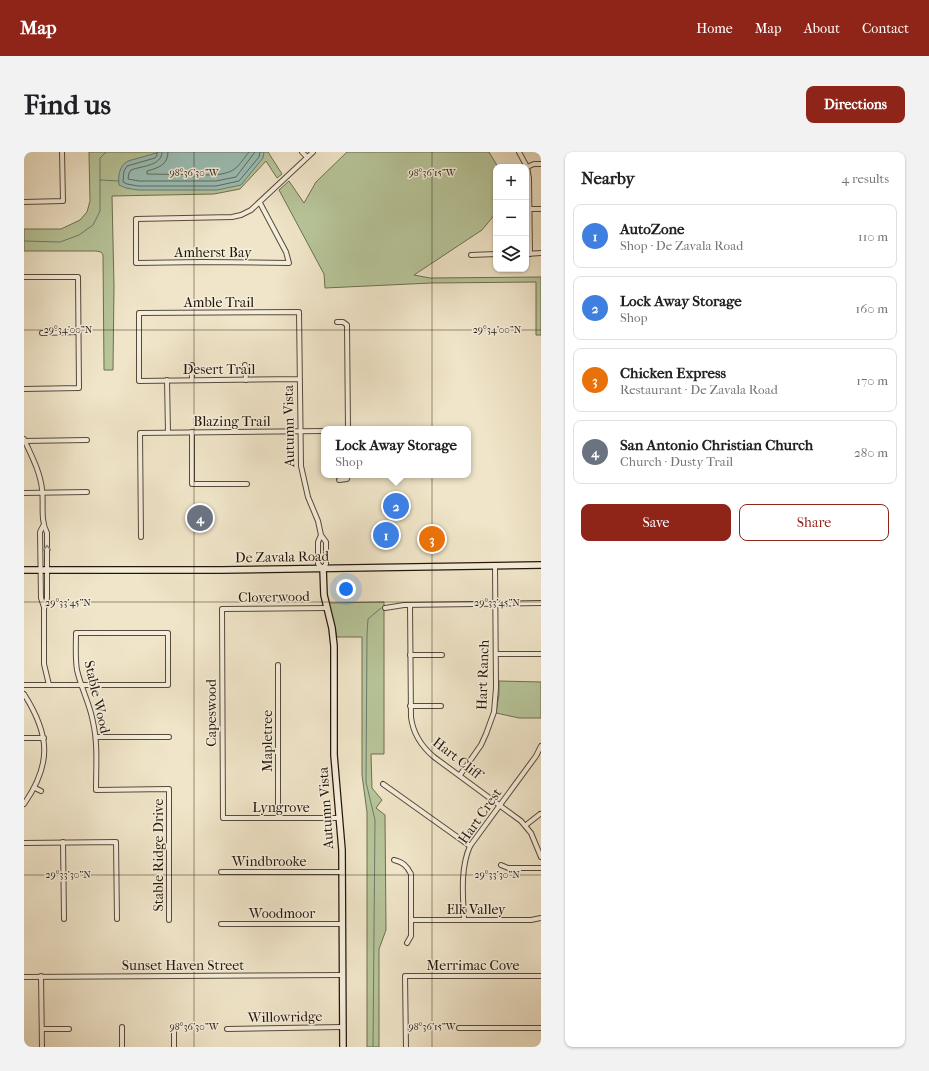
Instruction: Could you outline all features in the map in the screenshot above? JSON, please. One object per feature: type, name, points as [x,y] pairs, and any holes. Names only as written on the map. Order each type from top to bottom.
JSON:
[{"type":"main road","name":"De Zavala Road","points":[[24,570],[222,570],[541,565]]},
{"type":"main road","name":"Autumn Vista","points":[[323,568],[323,591],[334,637],[334,755],[342,850],[343,1047]]},
{"type":"street","points":[[24,202],[62,202],[62,152]]},
{"type":"street","points":[[302,152],[307,157]]},
{"type":"street","points":[[260,203],[312,152]]},
{"type":"street","points":[[519,152],[526,164]]},
{"type":"street","points":[[529,166],[534,164],[541,164]]},
{"type":"street","points":[[529,178],[529,236]]},
{"type":"street","name":"Amherst Bay","points":[[260,203],[286,252],[289,263],[136,263],[136,219],[232,217],[241,215],[260,203]]},
{"type":"street","points":[[530,209],[541,209]]},
{"type":"street","points":[[471,255],[493,254]]},
{"type":"street","points":[[529,254],[541,254]]},
{"type":"street","points":[[24,277],[78,277],[79,388],[24,389]]},
{"type":"street","name":"Amble Trail","points":[[139,381],[139,313],[299,312]]},
{"type":"street","name":"Autumn Vista","points":[[299,312],[300,457],[302,475],[321,535],[326,542],[326,564],[323,568],[318,564],[318,542],[321,535]]},
{"type":"street","points":[[337,322],[343,322],[347,325],[348,426]]},
{"type":"street","points":[[42,333],[78,332]]},
{"type":"street","points":[[192,365],[192,380]]},
{"type":"street","points":[[245,365],[246,380]]},
{"type":"street","name":"Desert Trail","points":[[139,381],[300,379]]},
{"type":"street","points":[[167,380],[168,432]]},
{"type":"street","name":"Blazing Trail","points":[[141,537],[140,433],[321,431]]},
{"type":"street","points":[[192,432],[192,484],[247,484]]},
{"type":"street","points":[[49,685],[44,664],[44,609],[47,598],[47,533],[43,526],[42,493],[39,474],[24,440],[87,440]]},
{"type":"street","points":[[339,480],[346,478]]},
{"type":"street","points":[[24,493],[87,492]]},
{"type":"street","points":[[43,526],[40,532],[40,570],[41,598],[44,609]]},
{"type":"street","name":"Hart Ranch","points":[[460,775],[481,745],[490,723],[495,700],[495,566]]},
{"type":"street","points":[[385,608],[410,605],[541,603]]},
{"type":"street","name":"Hart Cliff","points":[[410,605],[410,706],[413,729],[421,744],[429,753],[526,825],[541,857]]},
{"type":"street","name":"Cloverwood","points":[[222,609],[326,608]]},
{"type":"street","name":"Capeswood","points":[[222,609],[223,818]]},
{"type":"street","name":"Stable Wood","points":[[82,685],[168,685],[168,633],[76,633],[76,664],[96,737],[96,790],[169,789]]},
{"type":"street","points":[[496,654],[541,654]]},
{"type":"street","points":[[410,655],[442,655]]},
{"type":"street","name":"Mapletree","points":[[278,665],[278,818]]},
{"type":"street","points":[[24,685],[82,685]]},
{"type":"street","points":[[24,694],[36,713],[44,738],[44,763],[35,788],[24,803]]},
{"type":"street","points":[[410,706],[441,706]]},
{"type":"street","points":[[96,737],[169,737]]},
{"type":"street","points":[[24,738],[44,738]]},
{"type":"street","name":"Hart Crest","points":[[464,920],[463,872],[464,861],[470,846],[536,756],[541,746]]},
{"type":"street","points":[[536,756],[541,758]]},
{"type":"street","points":[[383,784],[470,846]]},
{"type":"street","points":[[35,788],[41,791]]},
{"type":"street","name":"Stable Ridge Drive","points":[[169,789],[169,920]]},
{"type":"street","points":[[526,825],[540,814]]},
{"type":"street","name":"Lyngrove","points":[[223,818],[339,818]]},
{"type":"street","points":[[24,842],[116,842],[117,918]]},
{"type":"street","points":[[63,842],[64,919]]},
{"type":"street","points":[[394,860],[407,866],[411,874],[411,936],[407,943]]},
{"type":"street","points":[[501,865],[508,868],[541,868]]},
{"type":"street","name":"Windbrooke","points":[[221,872],[342,872]]},
{"type":"street","name":"Elk Valley","points":[[411,920],[531,920],[541,918]]},
{"type":"street","name":"Woodmoor","points":[[221,924],[342,924]]},
{"type":"street","name":"Sunset Haven Street","points":[[24,977],[342,975]]},
{"type":"street","points":[[41,976],[42,1047]]},
{"type":"street","name":"Merrimac Cove","points":[[406,1047],[405,976],[541,976]]},
{"type":"street","points":[[122,1027],[122,1047]]},
{"type":"street","points":[[174,1028],[174,1047]]},
{"type":"street","name":"Willowridge","points":[[227,1029],[343,1028]]},
{"type":"street","points":[[459,1028],[541,1028]]},
{"type":"street","points":[[42,1029],[69,1029]]},
{"type":"green space","points":[[89,152],[268,152],[282,174],[277,178],[266,161],[240,189],[214,194],[112,196],[114,286],[113,370],[104,370],[103,255],[101,252],[24,251],[24,229],[61,229],[80,220],[87,212],[90,201]]},
{"type":"green space","points":[[347,152],[489,152],[496,164],[493,164],[493,217],[482,230],[414,275],[430,278],[541,277],[541,335],[536,335],[536,282],[431,283],[325,288],[324,274],[279,190],[289,181],[304,203],[316,182]]},
{"type":"green space","points":[[384,602],[384,754],[371,754],[372,788],[382,800],[376,808],[385,815],[386,930],[379,949],[379,1047],[367,1047],[367,812],[362,775],[362,637],[337,637],[329,603]]},
{"type":"green space","points":[[499,681],[541,682],[541,718],[519,718],[496,713],[499,694]]},
{"type":"water","points":[[160,152],[264,153],[263,158],[241,185],[217,190],[138,190],[119,185],[120,172],[125,163]]},
{"type":"waterway","points":[[24,241],[60,242],[79,235],[93,225],[100,211],[100,158],[106,152]]},
{"type":"waterway","points":[[100,180],[119,181]]},
{"type":"waterway","points":[[373,1047],[375,820],[366,782],[367,634],[368,619],[381,608]]},
{"type":"place","name":"Lock Away Storage","points":[[396,506]]},
{"type":"place","name":"San Antonio Christian Church","points":[[200,518]]},
{"type":"place","name":"AutoZone","points":[[386,535]]},
{"type":"place","name":"Chicken Express","points":[[432,539]]}]
